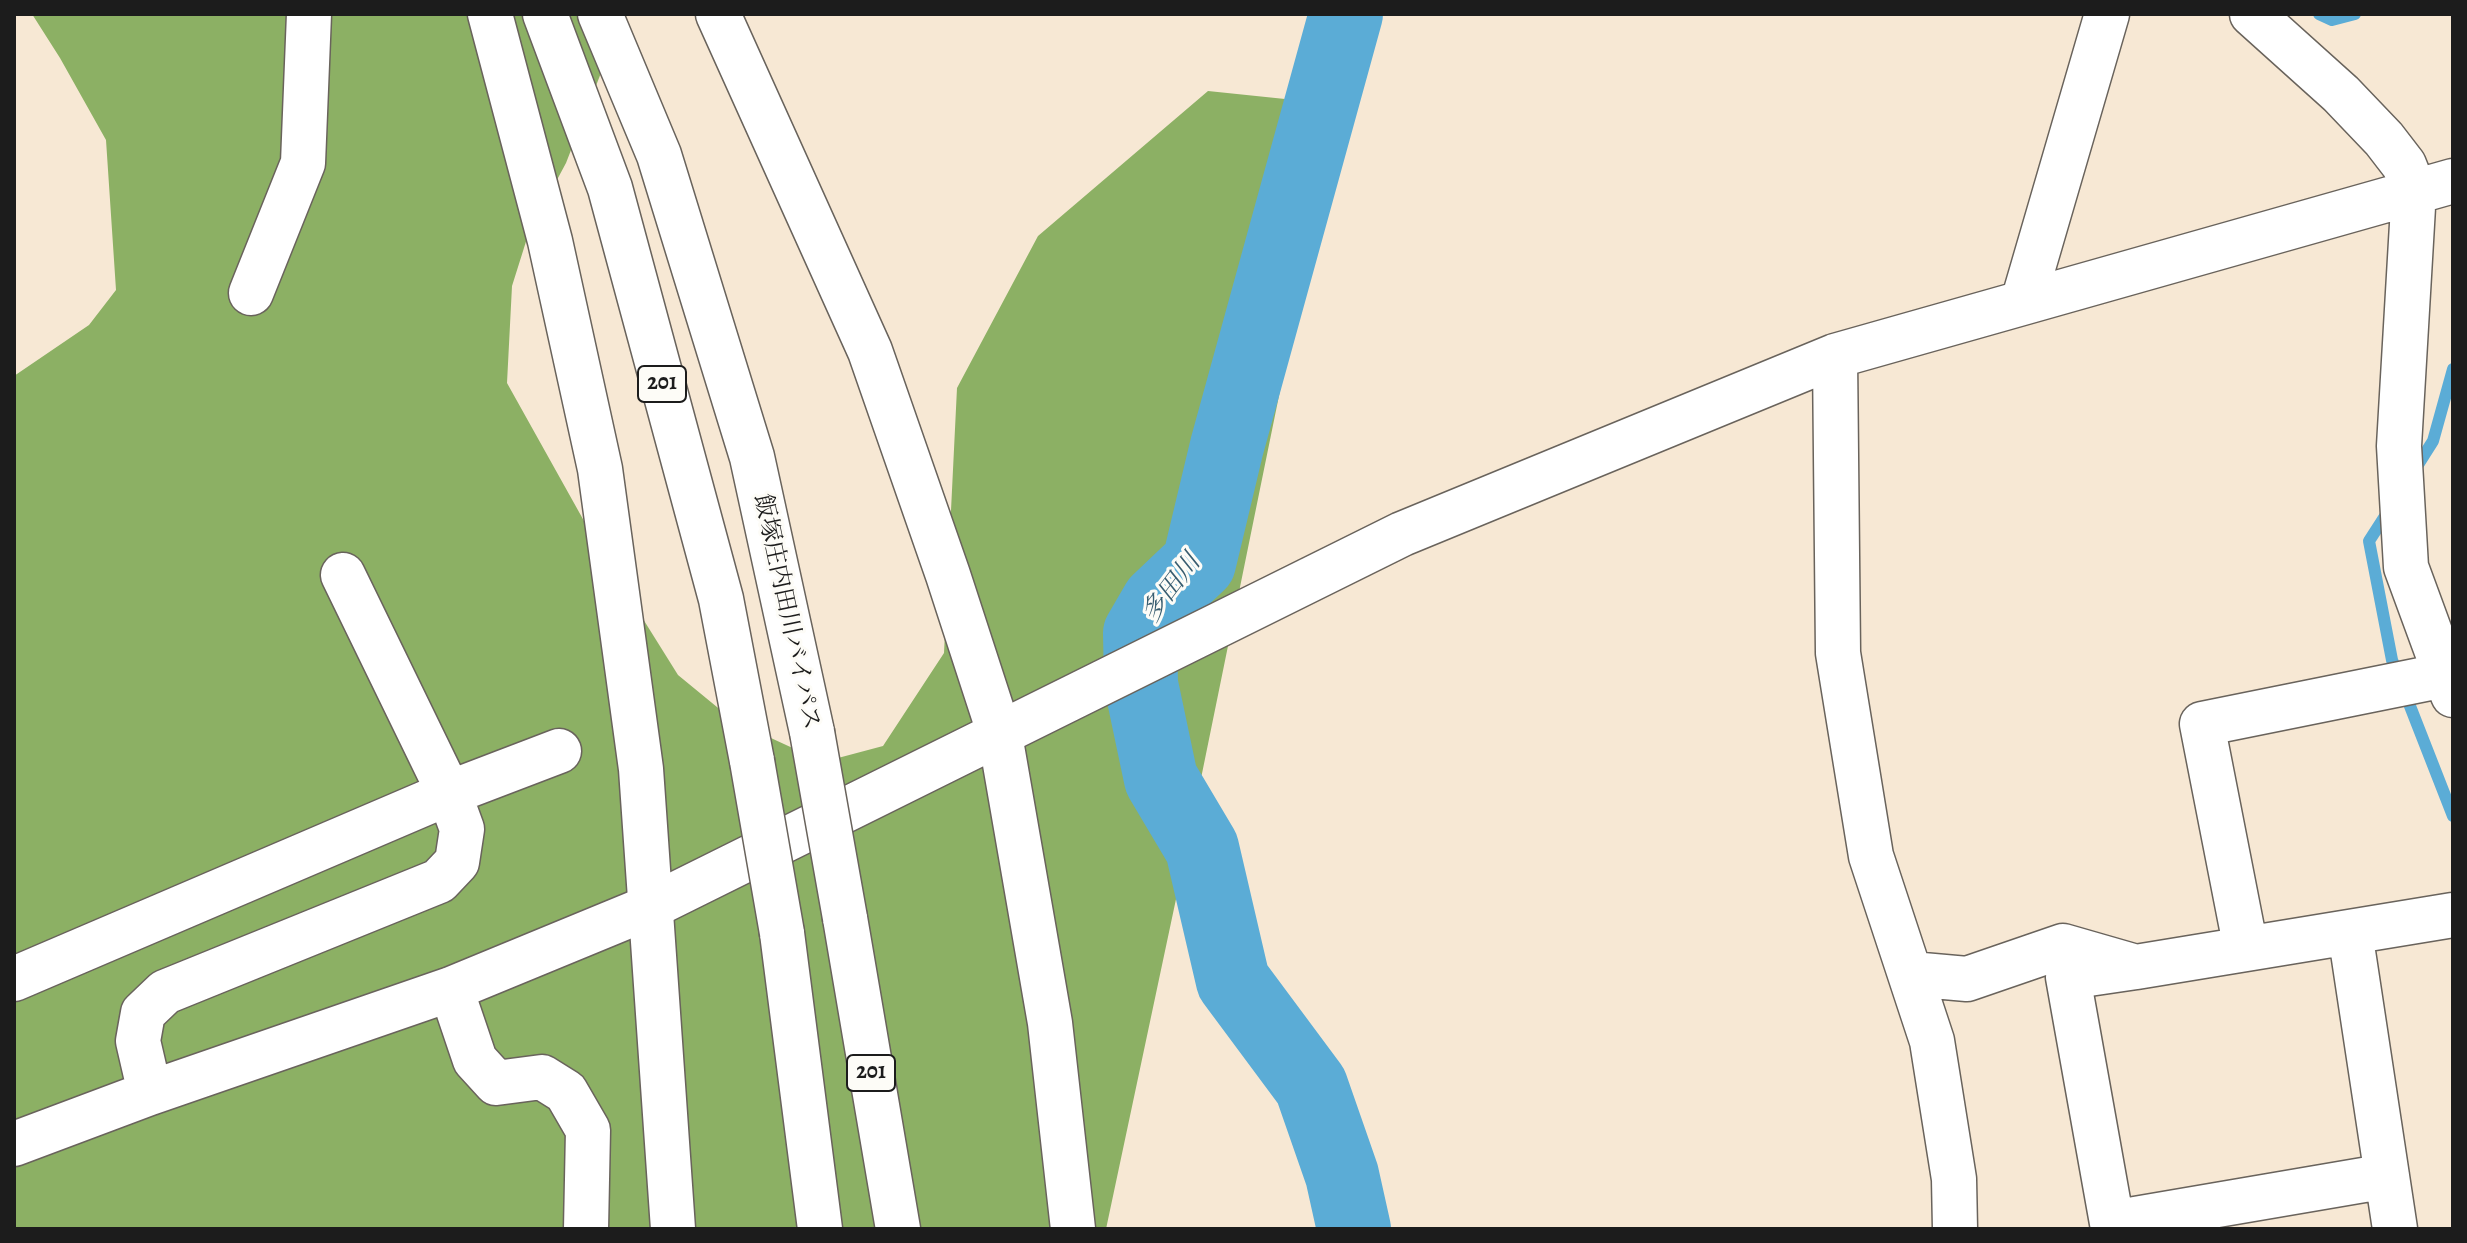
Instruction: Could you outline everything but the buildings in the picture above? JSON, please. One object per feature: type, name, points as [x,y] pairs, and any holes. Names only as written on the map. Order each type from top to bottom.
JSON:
[{"type":"main road","points":[[251,293],[303,163],[309,14]]},
{"type":"main road","points":[[490,14],[550,241],[600,469],[641,769],[673,1229]]},
{"type":"main road","name":"201","points":[[545,14],[610,188],[721,599],[782,933],[820,1229]]},
{"type":"main road","name":"飯塚庄内田川バイパス","points":[[600,14],[659,155],[752,457],[812,732],[898,1229]]},
{"type":"main road","points":[[718,14],[870,351],[1000,735],[1050,1023],[1073,1229]]},
{"type":"main road","points":[[2023,302],[2107,14]]},
{"type":"main road","points":[[2252,14],[2341,94],[2404,165],[2434,185]]},
{"type":"main road","points":[[14,1144],[150,1093],[451,989],[650,907],[1402,534],[1835,356],[2434,185]]},
{"type":"main road","points":[[2246,949],[2202,724],[2449,685],[2406,567],[2399,446],[2434,185]]},
{"type":"main road","points":[[1835,356],[1838,653],[1871,856],[1932,1041],[1954,1179],[1955,1229]]},
{"type":"main road","points":[[150,1093],[138,1041],[143,1013],[165,992],[439,881],[457,862],[462,829],[449,793],[343,575]]},
{"type":"main road","points":[[14,979],[449,793],[559,751]]},
{"type":"main road","points":[[2387,1176],[2112,1223],[2068,977],[2453,915]]},
{"type":"main road","points":[[2350,932],[2395,1229]]},
{"type":"main road","points":[[1911,974],[1967,979],[2063,946],[2136,967]]},
{"type":"main road","points":[[451,989],[475,1060],[496,1083],[542,1077],[566,1092],[588,1130],[586,1229]]},
{"type":"green space","points":[[32,14],[611,14],[606,60],[566,163],[529,232],[512,286],[507,383],[603,555],[678,675],[734,721],[823,762],[883,746],[944,653],[957,388],[1038,236],[1208,91],[1285,99],[1305,119],[1303,278],[1106,1229],[14,1229],[14,376],[89,325],[116,290],[106,140]]},
{"type":"waterway","name":"多田川","points":[[1346,14],[1227,446],[1199,563],[1158,602],[1140,633],[1141,684],[1161,779],[1202,848],[1233,981],[1311,1086],[1342,1175],[1354,1229]]},
{"type":"waterway","points":[[2319,14],[2332,20],[2355,14]]},
{"type":"waterway","points":[[2414,471],[2433,441],[2453,369]]},
{"type":"waterway","points":[[2389,510],[2369,541],[2392,660],[2453,816]]}]
